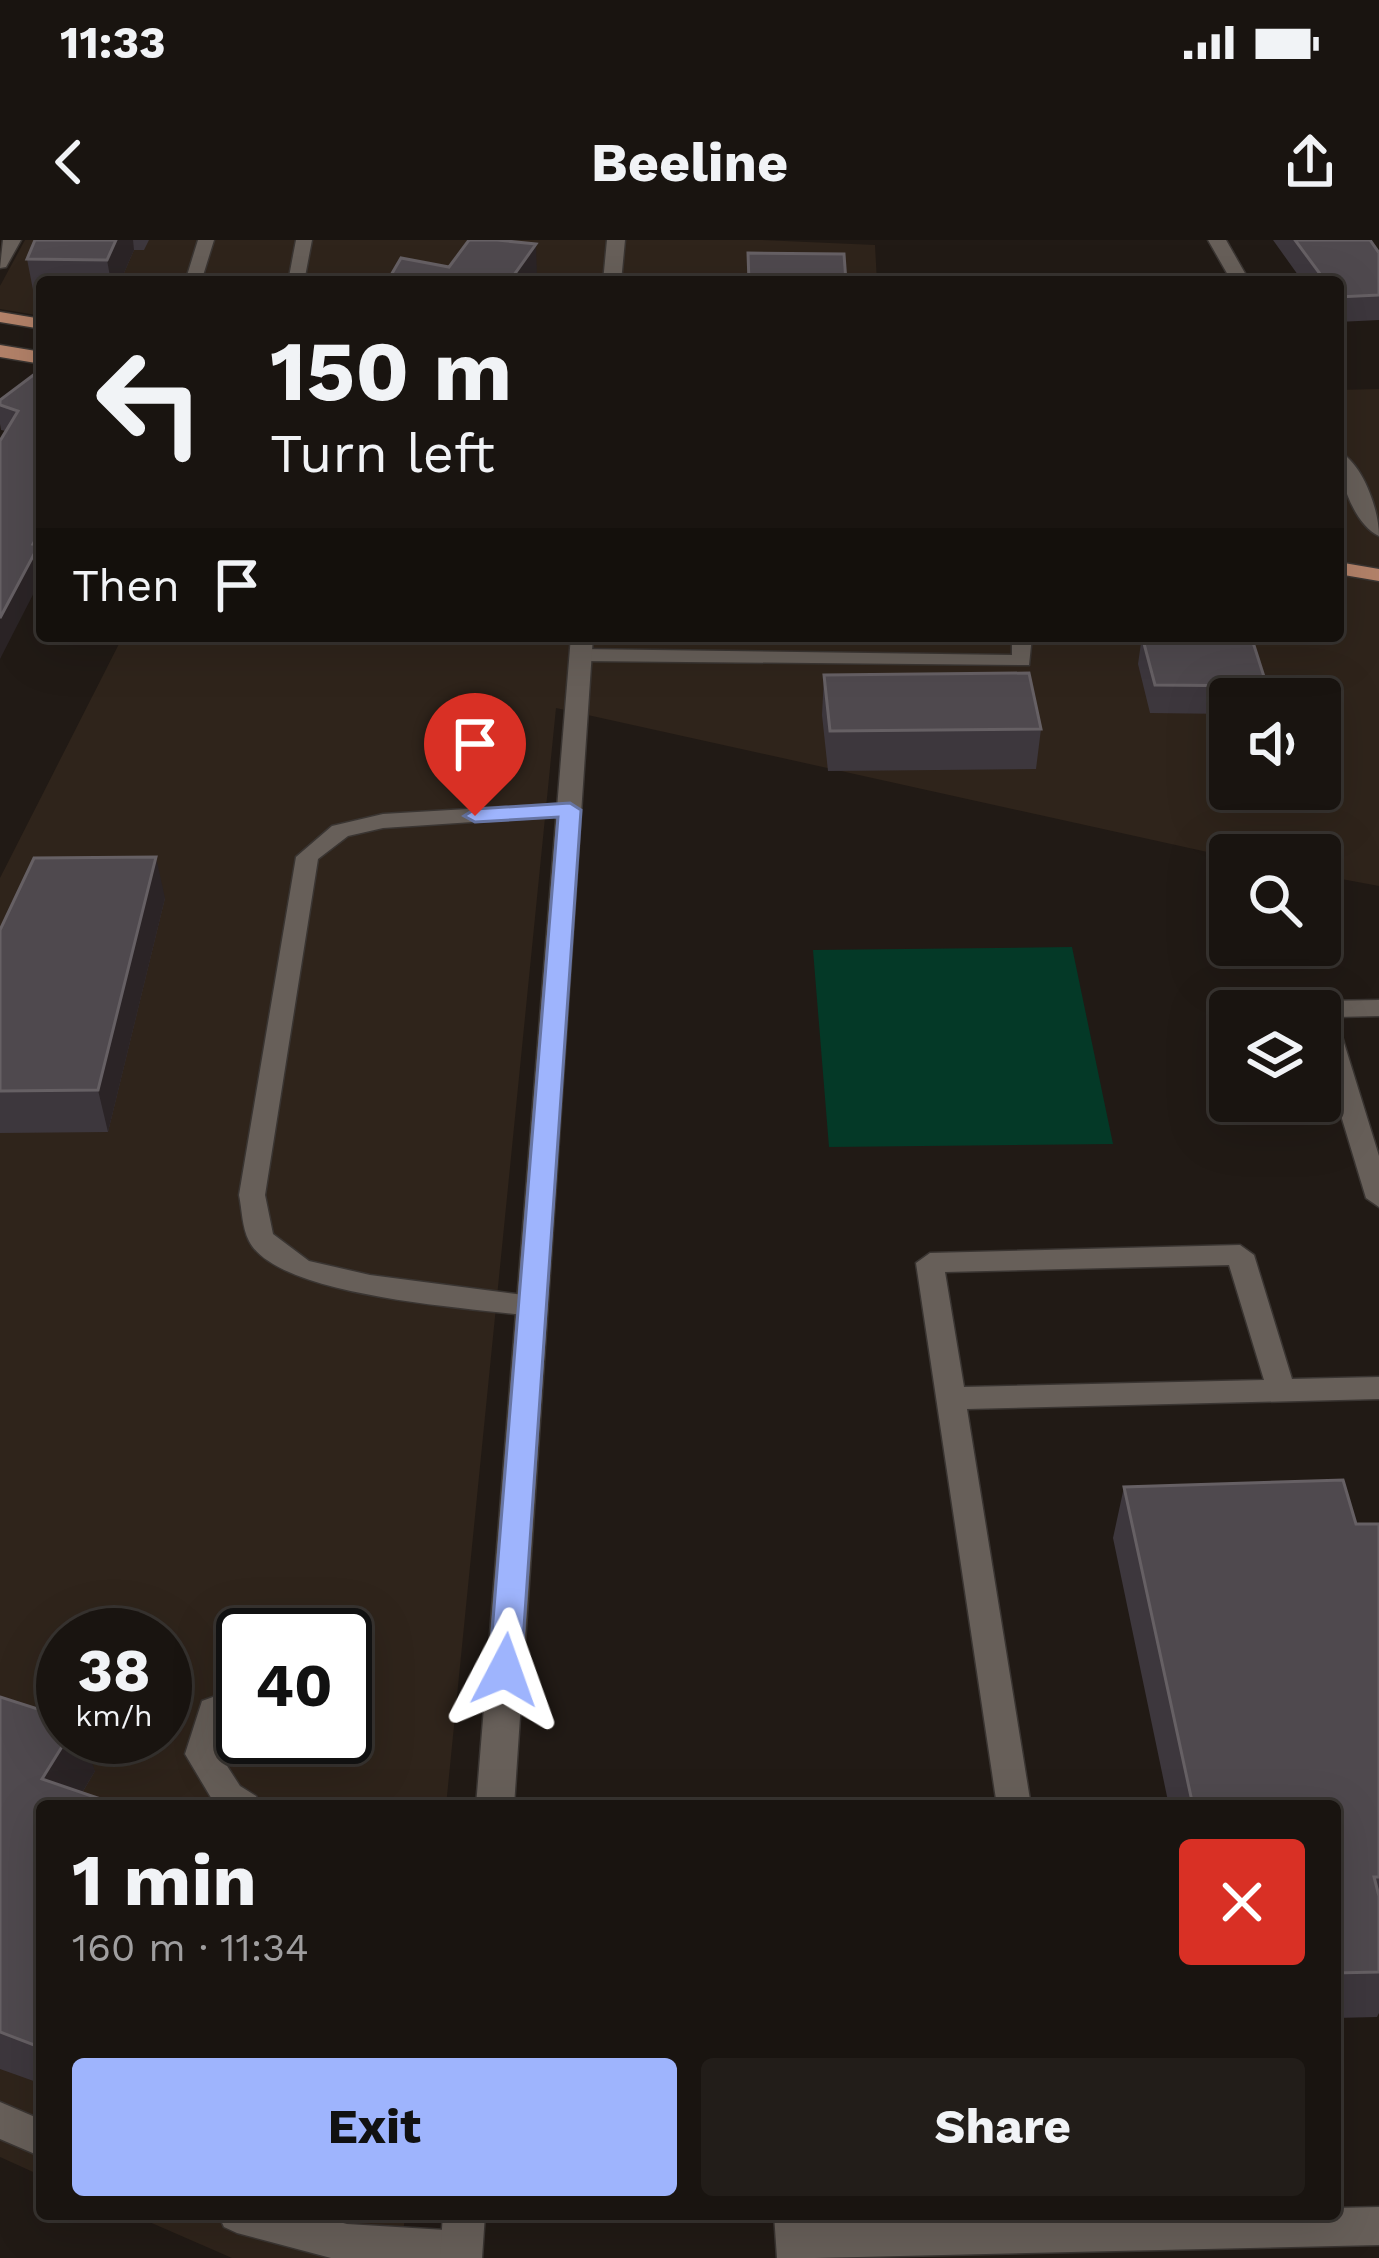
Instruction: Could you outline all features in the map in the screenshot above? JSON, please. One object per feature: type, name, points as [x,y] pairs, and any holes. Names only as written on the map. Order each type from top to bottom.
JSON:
[{"type":"main road","points":[[0,316],[36,323]]},
{"type":"main road","points":[[0,351],[36,357]]},
{"type":"main road","points":[[1344,569],[1379,575]]},
{"type":"street","points":[[0,263],[12,240]]},
{"type":"street","points":[[613,276],[616,240]]},
{"type":"street","points":[[1217,240],[1238,276]]},
{"type":"street","points":[[1344,468],[1379,530]]},
{"type":"street","points":[[495,1800],[582,646]]},
{"type":"lane","points":[[195,276],[206,240]]},
{"type":"lane","points":[[297,276],[304,240]]},
{"type":"lane","points":[[582,646],[690,646],[1022,661],[1022,642]]},
{"type":"lane","points":[[532,1306],[370,1285],[301,1269],[261,1239],[252,1196],[308,857],[340,831],[383,821],[570,810]]},
{"type":"lane","points":[[1379,1008],[1321,1009],[1369,1134],[1379,1198]]},
{"type":"lane","points":[[1013,1800],[931,1263],[1240,1255],[1282,1392]]},
{"type":"lane","points":[[951,1399],[1379,1388]]},
{"type":"lane","points":[[213,1711],[201,1754],[234,1800]]},
{"type":"lane","points":[[0,2120],[36,2136]]},
{"type":"lane","points":[[265,2220],[347,2243],[462,2241]]},
{"type":"lane","points":[[794,2236],[1379,2226]]},
{"type":"shaded area","points":[[25,240],[762,240],[875,245],[877,276],[36,276],[36,315],[0,309],[0,286]]},
{"type":"shaded area","points":[[1379,389],[1379,886],[1341,879],[1341,834],[1209,834],[1209,852],[556,708],[447,1800],[36,1800],[36,2173],[0,2157],[0,878],[120,642],[1344,642],[1344,390]]},
{"type":"shaded area","points":[[145,2220],[404,2220],[401,2258],[232,2258]]},
{"type":"green space","points":[[1072,947],[1113,1144],[829,1147],[813,950]]},
{"type":"building","points":[[35,240],[116,240],[107,260],[27,259]]},
{"type":"building","points":[[469,240],[536,244],[513,276],[390,276],[401,258],[449,267]]},
{"type":"building","points":[[1295,240],[1370,240],[1379,253],[1379,295],[1344,297],[1344,276],[1322,276]]},
{"type":"building","points":[[748,253],[844,254],[846,276],[749,276]]},
{"type":"building","points":[[36,373],[36,551],[0,618],[0,441],[18,411],[0,405],[0,400]]},
{"type":"building","points":[[1144,642],[1253,642],[1264,678],[1209,678],[1209,685],[1155,685]]},
{"type":"building","points":[[1029,673],[1041,729],[830,731],[824,675]]},
{"type":"building","points":[[156,857],[98,1090],[0,1091],[0,930],[34,858]]},
{"type":"building","points":[[1343,1480],[1356,1524],[1379,1524],[1379,1877],[1374,1877],[1379,1896],[1379,1972],[1341,1973],[1341,1800],[1192,1800],[1124,1487]]},
{"type":"building","points":[[0,1697],[36,1708],[36,1764],[51,1764],[42,1779],[103,1800],[36,1800],[36,2046],[0,2032]]},
{"type":"route","points":[[475,816],[570,810],[505,1670]]}]
